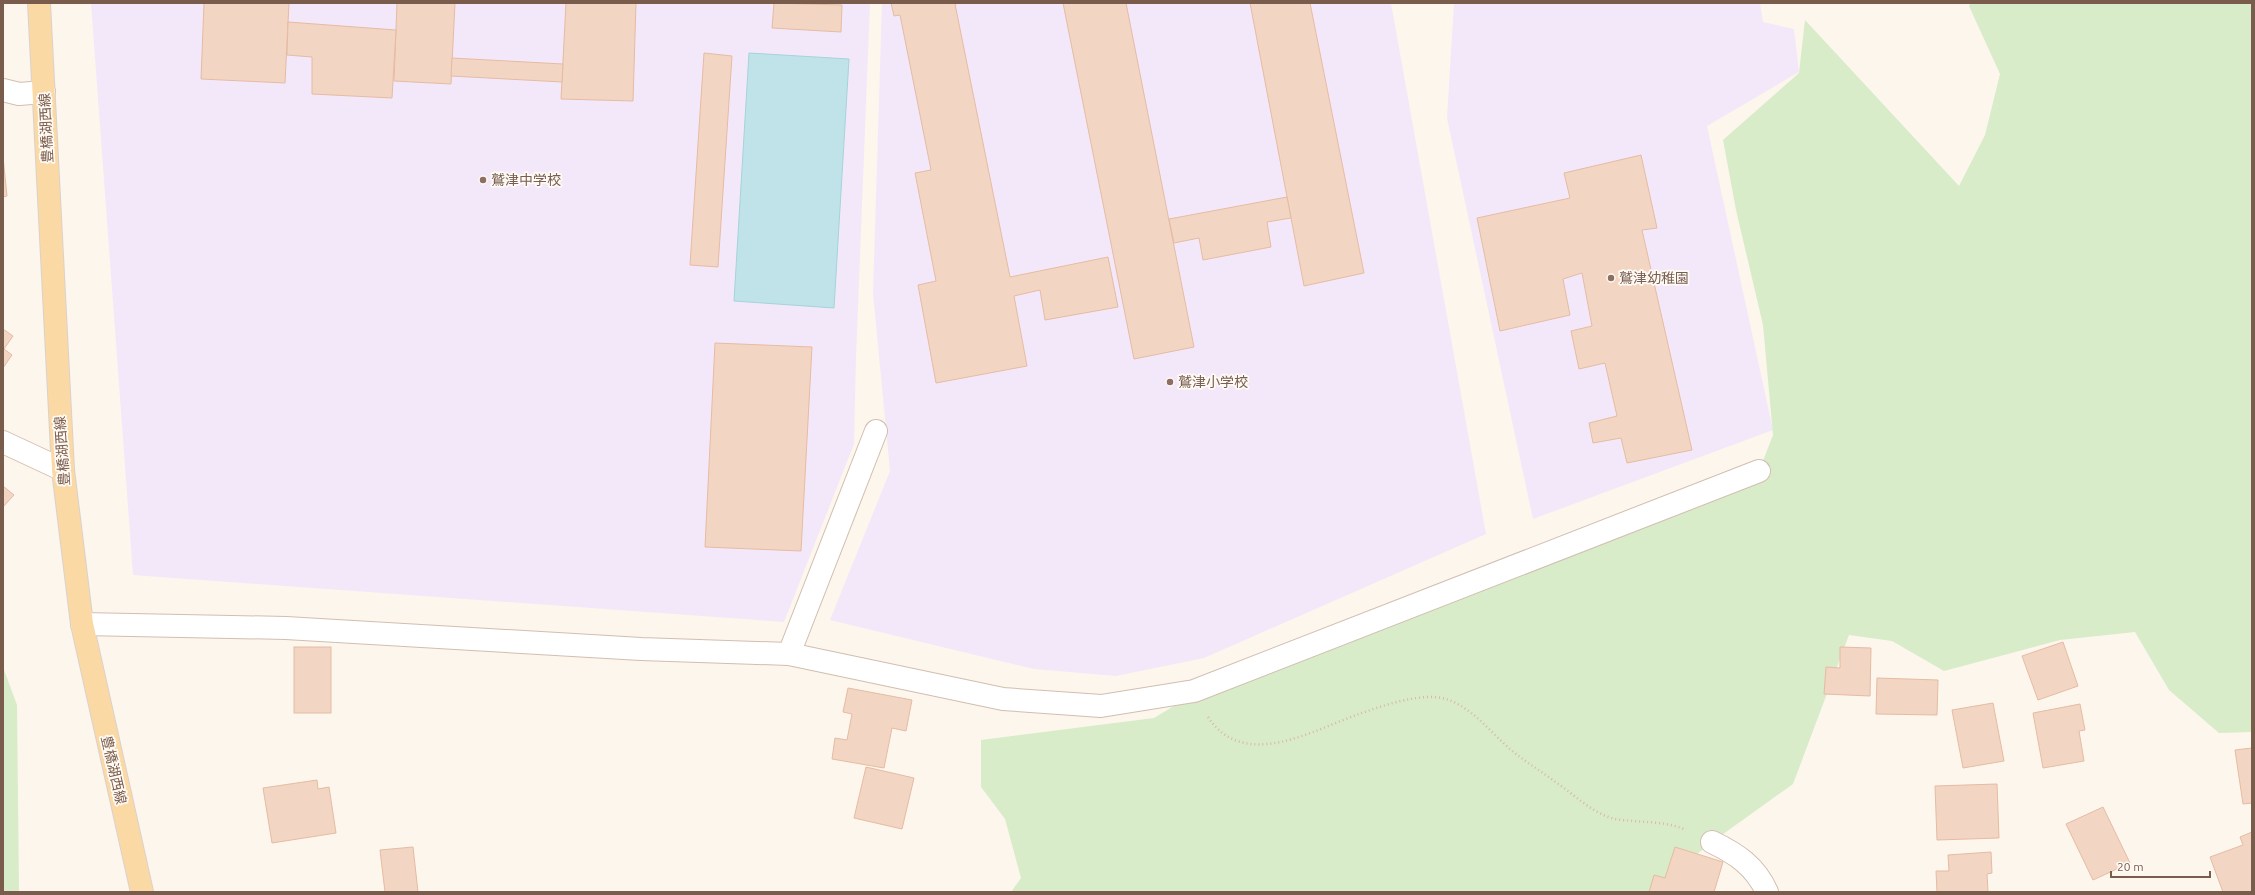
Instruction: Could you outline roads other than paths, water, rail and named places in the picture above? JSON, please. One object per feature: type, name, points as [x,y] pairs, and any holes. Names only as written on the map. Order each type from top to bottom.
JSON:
[{"type":"main road","name":"豊橋湖西線","points":[[39,3],[62,470],[82,624],[142,892]]},
{"type":"street","points":[[3,90],[19,94],[44,92]]},
{"type":"street","points":[[789,654],[876,431]]},
{"type":"street","points":[[3,442],[62,470]]},
{"type":"street","points":[[82,624],[301,629],[641,649],[789,654],[1002,699],[1101,706],[1194,691],[1759,471]]},
{"type":"street","points":[[1712,842],[1733,852],[1760,875],[1767,892]]},
{"type":"water","points":[[749,53],[849,59],[834,308],[734,301]]},
{"type":"place","name":"鷲津中学校","points":[[483,180]]},
{"type":"place","name":"鷲津幼稚園","points":[[1611,278]]},
{"type":"place","name":"鷲津小学校","points":[[1170,382]]}]
